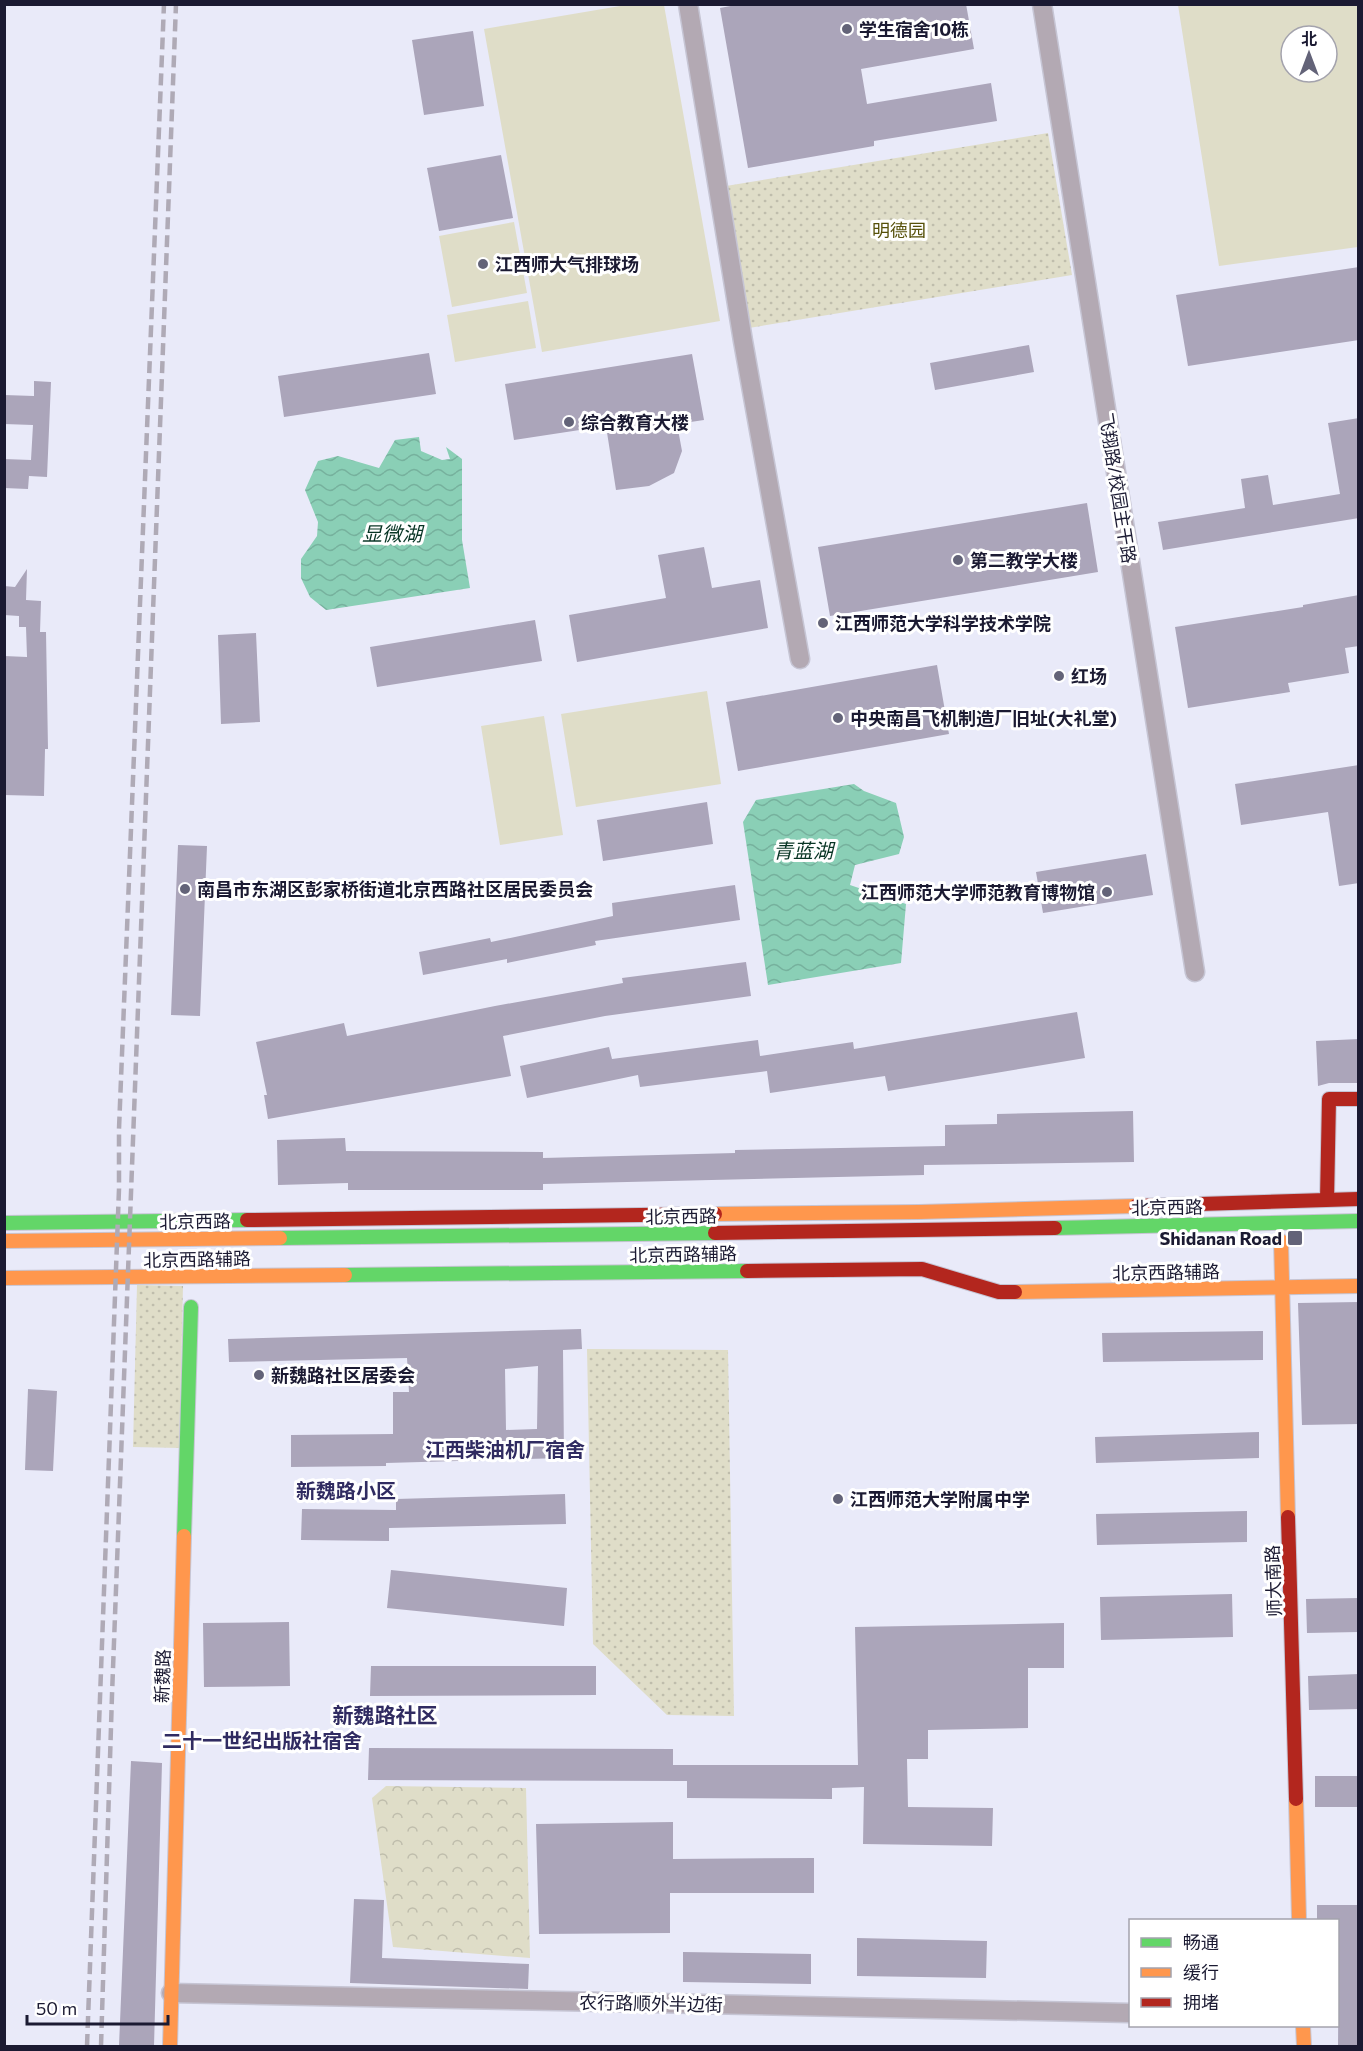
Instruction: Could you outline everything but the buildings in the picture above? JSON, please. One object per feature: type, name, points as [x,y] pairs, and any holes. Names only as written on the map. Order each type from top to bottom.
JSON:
[{"type":"main road","points":[[1327,1200],[1329,1099],[1359,1099]]},
{"type":"main road","points":[[4,1223],[919,1212],[1359,1199]]},
{"type":"main road","name":"北京西路","points":[[4,1241],[920,1231],[1359,1221]]},
{"type":"main road","name":"师大南路","points":[[1281,1241],[1299,1919]]},
{"type":"main road","name":"北京西路辅路","points":[[4,1278],[922,1269],[999,1292],[1359,1286]]},
{"type":"main road","name":"新魏路","points":[[170,2046],[191,1307]]},
{"type":"main road","points":[[1303,2027],[1304,2046]]},
{"type":"street","points":[[688,4],[743,341],[800,659]]},
{"type":"street","name":"飞翔路/校园主干路","points":[[1042,4],[1195,972]]},
{"type":"street","name":"农行路顺外半边街","points":[[171,1993],[1129,2013]]},
{"type":"green space","points":[[626,5],[664,5],[720,321],[542,352],[484,29]]},
{"type":"green space","points":[[1178,5],[1358,5],[1358,247],[1219,266]]},
{"type":"green space","name":"明德园","points":[[1048,133],[1072,275],[749,328],[726,186]]},
{"type":"green space","name":"江西师大气排球场","points":[[514,222],[527,293],[452,307],[439,236]]},
{"type":"green space","points":[[528,301],[536,348],[455,362],[447,315]]},
{"type":"green space","points":[[707,691],[721,784],[576,807],[561,714]]},
{"type":"green space","points":[[544,716],[563,835],[500,845],[481,726]]},
{"type":"green space","points":[[137,1285],[183,1286],[179,1448],[133,1447]]},
{"type":"green space","points":[[587,1349],[728,1350],[734,1716],[667,1715],[593,1644]]},
{"type":"green space","points":[[386,1786],[526,1788],[530,1958],[393,1947],[372,1798]]},
{"type":"water","name":"显微湖","points":[[419,437],[421,451],[442,460],[450,459],[446,447],[462,459],[462,540],[470,588],[326,610],[310,597],[301,578],[301,559],[317,536],[318,522],[305,490],[318,461],[338,456],[379,468],[395,440]]},
{"type":"water","name":"青蓝湖","points":[[854,784],[864,791],[896,803],[904,837],[899,854],[855,865],[850,885],[906,904],[901,963],[768,985],[743,822],[756,800]]},
{"type":"railway","points":[[87,2046],[119,1189],[119,1129],[164,4]]},
{"type":"railway","points":[[101,2046],[112,1695],[176,4]]},
{"type":"traffic: fast","points":[[4,1223],[247,1220]]},
{"type":"traffic: fast","points":[[1055,1228],[1358,1221]]},
{"type":"traffic: fast","points":[[280,1238],[715,1233]]},
{"type":"traffic: fast","points":[[345,1275],[747,1271]]},
{"type":"traffic: fast","points":[[184,1536],[191,1307]]},
{"type":"traffic: slow","points":[[715,1214],[919,1212],[1136,1206]]},
{"type":"traffic: slow","points":[[4,1241],[280,1238]]},
{"type":"traffic: slow","points":[[1281,1241],[1288,1517]]},
{"type":"traffic: slow","points":[[4,1278],[345,1275]]},
{"type":"traffic: slow","points":[[1015,1292],[1358,1286]]},
{"type":"traffic: slow","points":[[170,2046],[184,1536]]},
{"type":"traffic: slow","points":[[1296,1799],[1299,1919]]},
{"type":"traffic: slow","points":[[1303,2027],[1304,2046]]},
{"type":"traffic: jam","points":[[1327,1200],[1329,1099],[1358,1099]]},
{"type":"traffic: jam","points":[[1136,1206],[1358,1199]]},
{"type":"traffic: jam","points":[[247,1220],[715,1214]]},
{"type":"traffic: jam","points":[[715,1233],[1055,1228]]},
{"type":"traffic: jam","points":[[747,1271],[922,1269],[999,1292],[1015,1292]]},
{"type":"traffic: jam","points":[[1288,1517],[1296,1799]]},
{"type":"place","name":"学生宿舍10栋","points":[[847,29]]},
{"type":"place","name":"江西师大气排球场","points":[[483,264]]},
{"type":"place","name":"综合教育大楼","points":[[569,422]]},
{"type":"place","name":"第二教学大楼","points":[[958,560]]},
{"type":"place","name":"江西师范大学科学技术学院","points":[[823,623]]},
{"type":"place","name":"红场","points":[[1059,676]]},
{"type":"place","name":"中央南昌飞机制造厂旧址(大礼堂)","points":[[838,718]]},
{"type":"place","name":"南昌市东湖区彭家桥街道北京西路社区居民委员会","points":[[185,889]]},
{"type":"place","name":"江西师范大学师范教育博物馆","points":[[1107,892]]},
{"type":"place","name":"Shidanan Road","points":[[1295,1238]]},
{"type":"place","name":"新魏路社区居委会","points":[[259,1375]]},
{"type":"place","name":"江西师范大学附属中学","points":[[838,1499]]},
{"type":"district","name":"江西柴油机厂宿舍","points":[[505,1449]]},
{"type":"district","name":"新魏路小区","points":[[346,1490]]},
{"type":"district","name":"新魏路社区","points":[[385,1714]]},
{"type":"district","name":"二十一世纪出版社宿舍","points":[[262,1740]]}]
